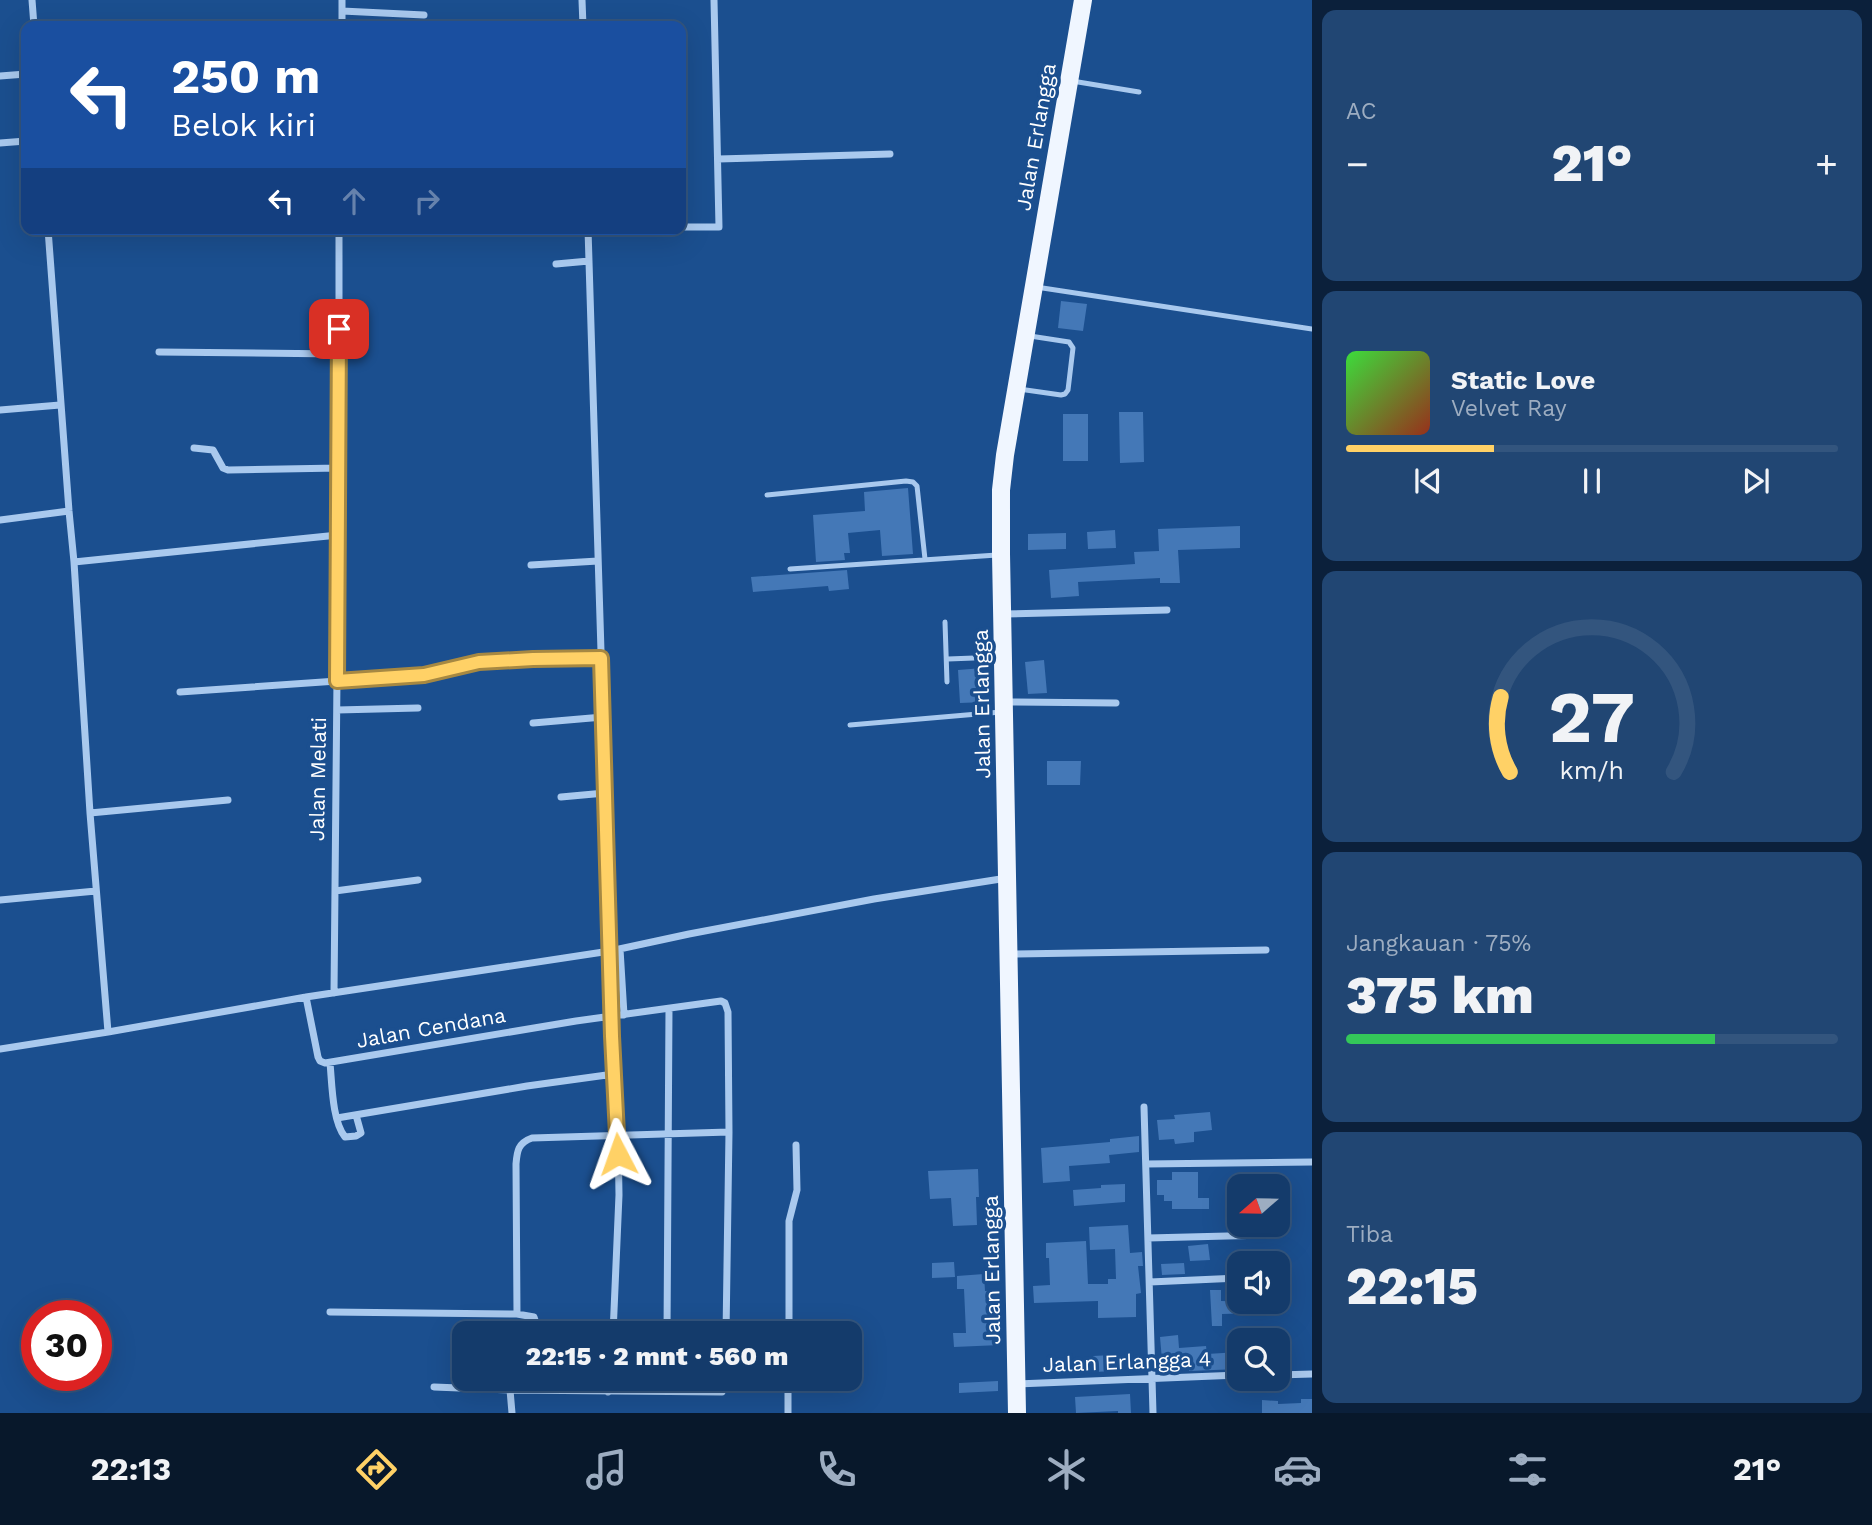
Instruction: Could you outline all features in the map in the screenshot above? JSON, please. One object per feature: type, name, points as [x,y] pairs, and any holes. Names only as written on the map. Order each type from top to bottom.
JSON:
[{"type":"main road","name":"Jalan Erlangga","points":[[1017,1413],[1000,554],[1001,490],[1033,286],[1083,0]]},
{"type":"street","points":[[32,0],[34,21]]},
{"type":"street","points":[[342,0],[342,21]]},
{"type":"street","points":[[582,0],[583,21]]},
{"type":"street","points":[[686,227],[719,227],[714,0]]},
{"type":"street","points":[[342,11],[424,15]]},
{"type":"street","points":[[0,76],[21,74]]},
{"type":"street","points":[[0,143],[21,141]]},
{"type":"street","points":[[718,159],[890,154]]},
{"type":"street","points":[[48,235],[108,1032]]},
{"type":"street","name":"Jalan Melati","points":[[334,993],[339,235]]},
{"type":"street","points":[[588,235],[612,1017],[618,1134],[619,1195],[614,1321]]},
{"type":"street","points":[[556,264],[589,261]]},
{"type":"street","points":[[159,352],[339,354]]},
{"type":"street","points":[[0,410],[60,405]]},
{"type":"street","points":[[194,448],[213,450],[223,468],[228,470],[339,468]]},
{"type":"street","points":[[0,520],[69,511]]},
{"type":"street","points":[[74,562],[338,536]]},
{"type":"street","points":[[531,565],[598,561]]},
{"type":"street","points":[[1003,614],[1167,610]]},
{"type":"street","points":[[180,692],[424,675],[479,662],[601,658]]},
{"type":"street","points":[[1004,707],[1116,703]]},
{"type":"street","points":[[337,710],[418,708]]},
{"type":"street","points":[[533,723],[603,717]]},
{"type":"street","points":[[561,797],[605,793]]},
{"type":"street","points":[[90,813],[228,800]]},
{"type":"street","points":[[0,1049],[306,997],[610,951],[874,899],[1008,877]]},
{"type":"street","points":[[335,891],[418,880]]},
{"type":"street","points":[[0,900],[96,891]]},
{"type":"street","points":[[620,948],[624,1015]]},
{"type":"street","points":[[1009,954],[1266,950]]},
{"type":"street","name":"Jalan Cendana","points":[[306,997],[318,1057],[320,1061],[330,1063],[576,1021],[721,1001],[727,1007],[729,1132]]},
{"type":"street","points":[[667,1321],[669,1009]]},
{"type":"street","points":[[330,1063],[337,1118],[345,1137],[361,1133],[356,1115]]},
{"type":"street","points":[[337,1118],[614,1074]]},
{"type":"street","points":[[1144,1107],[1153,1413]]},
{"type":"street","points":[[517,1314],[516,1164],[517,1149],[524,1141],[531,1138],[618,1134],[729,1132],[726,1321]]},
{"type":"street","points":[[789,1321],[789,1221],[797,1190],[796,1145]]},
{"type":"street","points":[[1146,1164],[1312,1162]]},
{"type":"street","points":[[1148,1238],[1227,1236]]},
{"type":"street","points":[[1150,1282],[1227,1279]]},
{"type":"street","points":[[330,1312],[517,1314],[534,1317],[535,1321]]},
{"type":"street","points":[[1290,1374],[1312,1374]]},
{"type":"street","name":"Jalan Erlangga 4","points":[[1017,1384],[1227,1375]]},
{"type":"street","points":[[434,1387],[452,1388]]},
{"type":"street","points":[[510,1391],[512,1413]]},
{"type":"street","points":[[584,1391],[722,1392]]},
{"type":"street","points":[[788,1391],[788,1413]]},
{"type":"lane","points":[[1069,80],[1139,92]]},
{"type":"lane","points":[[1033,286],[1312,329]]},
{"type":"lane","points":[[1016,388],[1060,395],[1068,390],[1072,344],[1025,335]]},
{"type":"lane","points":[[766,495],[913,482],[917,486],[925,559]]},
{"type":"lane","points":[[790,569],[1000,554]]},
{"type":"lane","points":[[946,622],[947,682]]},
{"type":"lane","points":[[948,659],[1003,657]]},
{"type":"lane","points":[[850,725],[1004,707]]},
{"type":"building","points":[[1061,301],[1087,304],[1083,331],[1058,328]]},
{"type":"building","points":[[1119,412],[1143,412],[1144,462],[1120,463]]},
{"type":"building","points":[[1063,414],[1088,414],[1088,461],[1063,461]]},
{"type":"building","points":[[908,488],[913,554],[882,556],[880,530],[848,533],[850,553],[844,553],[845,560],[816,562],[813,515],[865,511],[864,492]]},
{"type":"building","points":[[1240,526],[1240,548],[1178,550],[1180,583],[1160,583],[1160,578],[1078,582],[1079,596],[1051,598],[1049,570],[1135,564],[1134,552],[1159,551],[1158,529]]},
{"type":"building","points":[[1115,530],[1116,548],[1088,549],[1087,532]]},
{"type":"building","points":[[1066,533],[1066,549],[1028,550],[1028,534]]},
{"type":"building","points":[[847,570],[849,589],[829,591],[828,586],[753,592],[751,577]]},
{"type":"building","points":[[1044,660],[1047,693],[1028,694],[1025,662]]},
{"type":"building","points":[[983,668],[985,702],[960,703],[958,670]]},
{"type":"building","points":[[1047,761],[1081,761],[1080,785],[1047,785]]},
{"type":"building","points":[[1210,1112],[1212,1130],[1194,1132],[1194,1142],[1175,1144],[1174,1139],[1159,1140],[1157,1120],[1175,1119],[1174,1115]]},
{"type":"building","points":[[1139,1136],[1139,1152],[1109,1155],[1110,1163],[1069,1166],[1070,1181],[1043,1183],[1041,1148],[1110,1142],[1110,1139]]},
{"type":"building","points":[[978,1169],[977,1225],[953,1226],[951,1198],[930,1199],[928,1171]]},
{"type":"building","points":[[1172,1172],[1198,1172],[1198,1198],[1209,1198],[1209,1209],[1172,1209],[1172,1201],[1164,1201],[1164,1195],[1157,1195],[1157,1180],[1172,1180]]},
{"type":"building","points":[[1125,1184],[1125,1202],[1074,1206],[1073,1190]]},
{"type":"building","points":[[1128,1225],[1130,1253],[1142,1252],[1143,1266],[1138,1266],[1141,1293],[1136,1294],[1136,1317],[1098,1318],[1098,1301],[1034,1303],[1033,1286],[1050,1285],[1046,1243],[1086,1241],[1088,1284],[1108,1284],[1108,1279],[1116,1279],[1115,1249],[1090,1250],[1089,1227]]},
{"type":"building","points":[[1208,1244],[1210,1260],[1190,1261],[1188,1246]]},
{"type":"building","points":[[954,1262],[955,1277],[932,1278],[932,1263]]},
{"type":"building","points":[[1184,1263],[1185,1274],[1162,1275],[1161,1264]]},
{"type":"building","points":[[984,1274],[985,1291],[999,1290],[1000,1345],[954,1347],[953,1333],[966,1333],[964,1289],[957,1289],[957,1276]]},
{"type":"building","points":[[1210,1290],[1221,1290],[1221,1301],[1227,1301],[1227,1314],[1222,1314],[1222,1326],[1212,1326]]},
{"type":"building","points":[[1178,1335],[1179,1348],[1206,1346],[1207,1354],[1227,1353],[1227,1369],[1189,1371],[1188,1358],[1162,1360],[1160,1337]]},
{"type":"building","points":[[1112,1355],[1113,1371],[1094,1372],[1093,1356]]},
{"type":"building","points":[[998,1381],[998,1391],[959,1393],[959,1383]]},
{"type":"building","points":[[1130,1394],[1131,1413],[1076,1413],[1075,1397]]},
{"type":"building","points":[[1301,1399],[1312,1399],[1312,1413],[1262,1413],[1262,1400],[1278,1401],[1278,1404],[1301,1403]]},
{"type":"route","points":[[339,329],[337,681],[424,675],[479,662],[601,658],[618,1154]]}]
